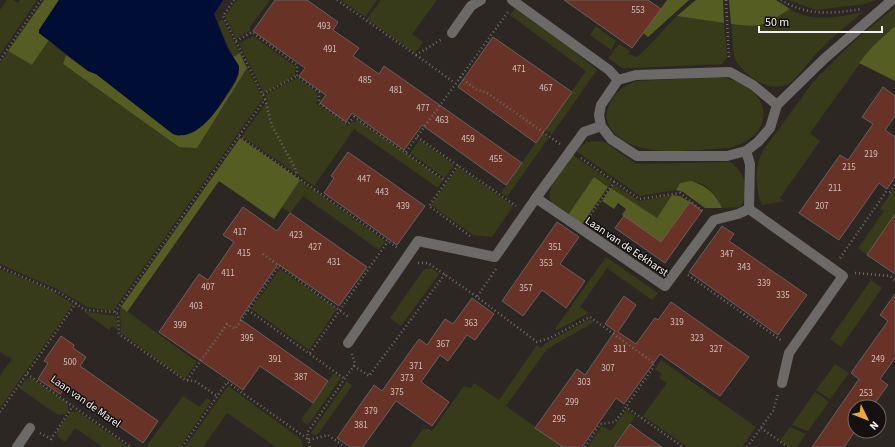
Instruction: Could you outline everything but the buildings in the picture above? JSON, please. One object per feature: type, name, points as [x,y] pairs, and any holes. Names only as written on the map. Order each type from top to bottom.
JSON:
[{"type":"street","points":[[452,33],[471,6],[481,0]]},
{"type":"street","points":[[778,105],[753,85],[730,72],[636,75],[618,80],[601,105],[599,115],[601,126],[611,139],[637,156],[727,156],[746,151],[758,142],[770,128],[778,105],[824,59],[892,0]]},
{"type":"street","points":[[514,1],[610,70],[618,80]]},
{"type":"street","points":[[348,343],[418,241],[495,257],[584,132],[601,126]]},
{"type":"street","points":[[746,151],[750,164],[749,209]]},
{"type":"street","name":"Laan van de Eekharst","points":[[536,198],[665,286],[714,220]]},
{"type":"street","points":[[714,220],[738,214],[749,209]]},
{"type":"street","points":[[749,209],[843,276],[789,354],[782,383]]},
{"type":"street","points":[[17,447],[30,428]]},
{"type":"path","points":[[0,60],[41,0]]},
{"type":"path","points":[[234,0],[222,16],[263,94],[272,126],[295,168],[297,177]]},
{"type":"path","points":[[337,0],[456,83]]},
{"type":"path","points":[[726,0],[730,72]]},
{"type":"path","points":[[781,0],[790,6],[814,14],[844,12],[867,8],[874,15]]},
{"type":"path","points":[[406,152],[514,1]]},
{"type":"path","points":[[236,41],[252,32],[297,65],[297,76]]},
{"type":"path","points":[[416,55],[452,33]]},
{"type":"path","points":[[263,94],[297,76]]},
{"type":"path","points":[[297,76],[319,92],[318,103],[348,124],[354,117],[446,181]]},
{"type":"path","points":[[460,77],[477,90],[486,92],[639,199],[680,193],[714,220]]},
{"type":"path","points":[[115,312],[265,99]]},
{"type":"path","points":[[239,136],[388,241],[310,354]]},
{"type":"path","points":[[417,137],[526,213]]},
{"type":"path","points":[[458,165],[429,206],[470,236],[471,252]]},
{"type":"path","points":[[581,229],[615,182]]},
{"type":"path","points":[[832,268],[886,192],[890,192],[895,184]]},
{"type":"path","points":[[263,254],[360,325]]},
{"type":"path","points":[[408,255],[415,263],[428,263],[445,274],[537,342],[550,338],[590,317],[654,363],[652,369],[615,422],[600,424],[584,447]]},
{"type":"path","points":[[477,297],[496,271],[495,257]]},
{"type":"path","points":[[187,380],[227,324],[235,329],[279,266]]},
{"type":"path","points":[[0,267],[62,294],[85,310],[115,312]]},
{"type":"path","points":[[679,268],[793,348]]},
{"type":"path","points":[[843,276],[856,273],[890,276],[895,280]]},
{"type":"path","points":[[354,366],[369,376],[445,274]]},
{"type":"path","points":[[0,412],[76,304]]},
{"type":"path","points":[[248,310],[345,379]]},
{"type":"path","points":[[115,312],[118,314],[119,334],[187,380],[194,382],[217,396]]},
{"type":"path","points":[[310,447],[307,432],[355,364],[348,343]]},
{"type":"path","name":"Laan van de Marel","points":[[27,374],[131,447]]},
{"type":"path","points":[[182,447],[227,382],[308,440],[328,435],[345,447]]},
{"type":"path","points":[[747,447],[773,410],[782,383]]},
{"type":"path","points":[[30,428],[51,439],[73,406]]},
{"type":"path","points":[[626,407],[683,447]]},
{"type":"path","points":[[761,428],[788,447]]},
{"type":"green space","points":[[7,0],[13,0],[18,3],[20,0],[37,0],[0,55],[0,10]]},
{"type":"green space","points":[[44,0],[59,0],[39,30],[39,33],[49,40],[32,65],[8,51]]},
{"type":"green space","points":[[237,0],[270,0],[249,28],[251,30],[237,38],[237,40],[225,16]]},
{"type":"green space","points":[[341,0],[377,0],[365,17]]},
{"type":"green space","points":[[381,0],[437,0],[412,34],[423,42],[415,53],[367,19]]},
{"type":"green space","points":[[667,0],[689,0],[648,37],[643,33]]},
{"type":"green space","points":[[696,0],[723,0],[724,23],[677,16]]},
{"type":"green space","points":[[729,0],[776,0],[790,9],[763,24],[750,26],[731,24]]},
{"type":"green space","points":[[788,0],[876,0],[865,4],[816,10]]},
{"type":"green space","points":[[895,7],[895,27],[872,47],[810,133],[820,141],[780,198],[784,201],[762,205],[758,192],[757,169],[758,162],[764,149],[814,81],[852,43]]},
{"type":"green space","points":[[515,9],[569,47],[597,70],[552,134],[545,130],[586,71],[510,15]]},
{"type":"green space","points":[[790,9],[807,16],[826,18],[863,12],[828,42],[792,82],[773,87],[765,85],[744,71],[735,58],[731,24],[750,26],[763,24]]},
{"type":"green space","points":[[677,16],[724,23],[727,57],[722,64],[622,68],[608,58],[619,44],[630,51],[628,54],[637,57]]},
{"type":"green space","points":[[223,20],[240,53],[233,57],[218,23]]},
{"type":"green space","points":[[596,26],[616,41],[611,50],[590,35]]},
{"type":"green space","points":[[894,27],[895,81],[859,63],[872,47]]},
{"type":"green space","points":[[253,36],[295,66],[295,76],[264,93],[238,42],[240,43]]},
{"type":"green space","points":[[49,40],[66,55],[63,64],[179,147],[197,147],[247,68],[263,98],[113,311],[87,307],[59,290],[0,264],[0,63],[8,51],[32,65]]},
{"type":"green space","points":[[240,53],[247,68],[197,148],[179,147],[63,64],[66,55],[88,71],[96,74],[173,134],[179,136],[206,115],[226,96],[238,76],[239,67],[233,57]]},
{"type":"green space","points":[[716,77],[734,81],[748,88],[758,97],[763,108],[763,120],[757,131],[746,141],[728,148],[665,151],[634,146],[621,139],[608,124],[607,114],[610,103],[619,91],[628,85],[638,81]]},
{"type":"green space","points":[[297,78],[316,91],[318,99],[316,103],[349,126],[351,122],[356,122],[358,120],[443,180],[438,188],[354,129],[314,186],[242,136],[268,100],[265,95]]},
{"type":"green space","points":[[534,126],[549,137],[507,197],[501,193],[539,138]]},
{"type":"green space","points":[[240,138],[300,180],[274,219],[219,181],[127,312],[121,307]]},
{"type":"green space","points":[[420,140],[454,165],[445,178],[410,153]]},
{"type":"green space","points":[[601,141],[636,164],[730,162],[739,171],[745,183],[746,189],[743,201],[740,207],[722,208],[711,190],[706,186],[695,182],[680,183],[676,190],[640,196],[576,151],[587,142]]},
{"type":"green space","points":[[573,155],[612,182],[608,187],[594,177],[568,215],[558,209],[551,201],[550,190],[557,177]]},
{"type":"green space","points":[[458,167],[513,206],[492,237],[473,235],[431,205]]},
{"type":"green space","points":[[594,177],[608,187],[582,224],[568,215]]},
{"type":"green space","points":[[300,180],[385,241],[379,250],[303,196],[290,213],[282,207]]},
{"type":"green space","points":[[691,181],[702,185],[710,191],[722,208],[705,208],[683,192],[676,190],[680,183]]},
{"type":"green space","points":[[614,184],[639,201],[672,195],[657,219],[611,188]]},
{"type":"green space","points":[[895,187],[895,215],[867,255],[858,248],[884,211],[880,209]]},
{"type":"green space","points":[[611,188],[657,218],[672,195],[680,196],[690,202],[661,242],[622,215],[626,209],[618,203],[614,209],[602,201]]},
{"type":"green space","points":[[606,257],[658,293],[652,300],[607,268],[580,307],[589,313],[557,330],[555,329]]},
{"type":"green space","points":[[0,269],[51,290],[73,304],[0,408],[0,376],[12,359],[0,352]]},
{"type":"green space","points":[[280,269],[337,309],[309,350],[251,309]]},
{"type":"green space","points":[[424,269],[433,269],[439,274],[401,326],[390,318]]},
{"type":"green space","points":[[871,280],[882,288],[841,347],[830,339]]},
{"type":"green space","points":[[121,307],[197,362],[185,379],[121,333]]},
{"type":"green space","points":[[83,311],[116,316],[118,330],[112,326],[109,330]]},
{"type":"green space","points":[[590,319],[594,322],[547,349],[506,406],[564,447],[410,447],[423,429],[429,429],[432,431],[464,386],[471,388],[474,383],[499,400],[537,345],[541,348],[546,343]]},
{"type":"green space","points":[[661,360],[756,427],[742,447],[687,447],[643,416],[667,383],[659,378],[662,374],[655,369]]},
{"type":"green space","points":[[835,364],[849,373],[830,399],[816,390]]},
{"type":"green space","points":[[334,373],[341,378],[308,425],[301,420]]},
{"type":"green space","points":[[31,378],[68,403],[68,411],[66,414],[58,415],[19,388],[26,379]]},
{"type":"green space","points":[[347,381],[352,386],[318,434],[314,435],[311,433]]},
{"type":"green space","points":[[228,386],[301,439],[303,447],[276,447],[227,413],[203,447],[185,447]]},
{"type":"green space","points":[[815,392],[829,402],[808,431],[792,425]]},
{"type":"green space","points":[[183,396],[200,407],[207,398],[211,401],[180,447],[146,447]]},
{"type":"green space","points":[[626,410],[635,416],[614,447],[588,447],[602,426],[611,431]]},
{"type":"green space","points":[[77,411],[128,447],[103,447],[75,428],[65,442],[58,437],[57,431],[71,412]]},
{"type":"green space","points":[[790,427],[806,434],[797,447],[789,447],[780,441]]},
{"type":"water","points":[[59,0],[223,0],[214,14],[227,47],[239,66],[238,75],[220,106],[203,125],[193,132],[183,135],[173,134],[96,74],[88,71],[39,33],[39,30]]}]
